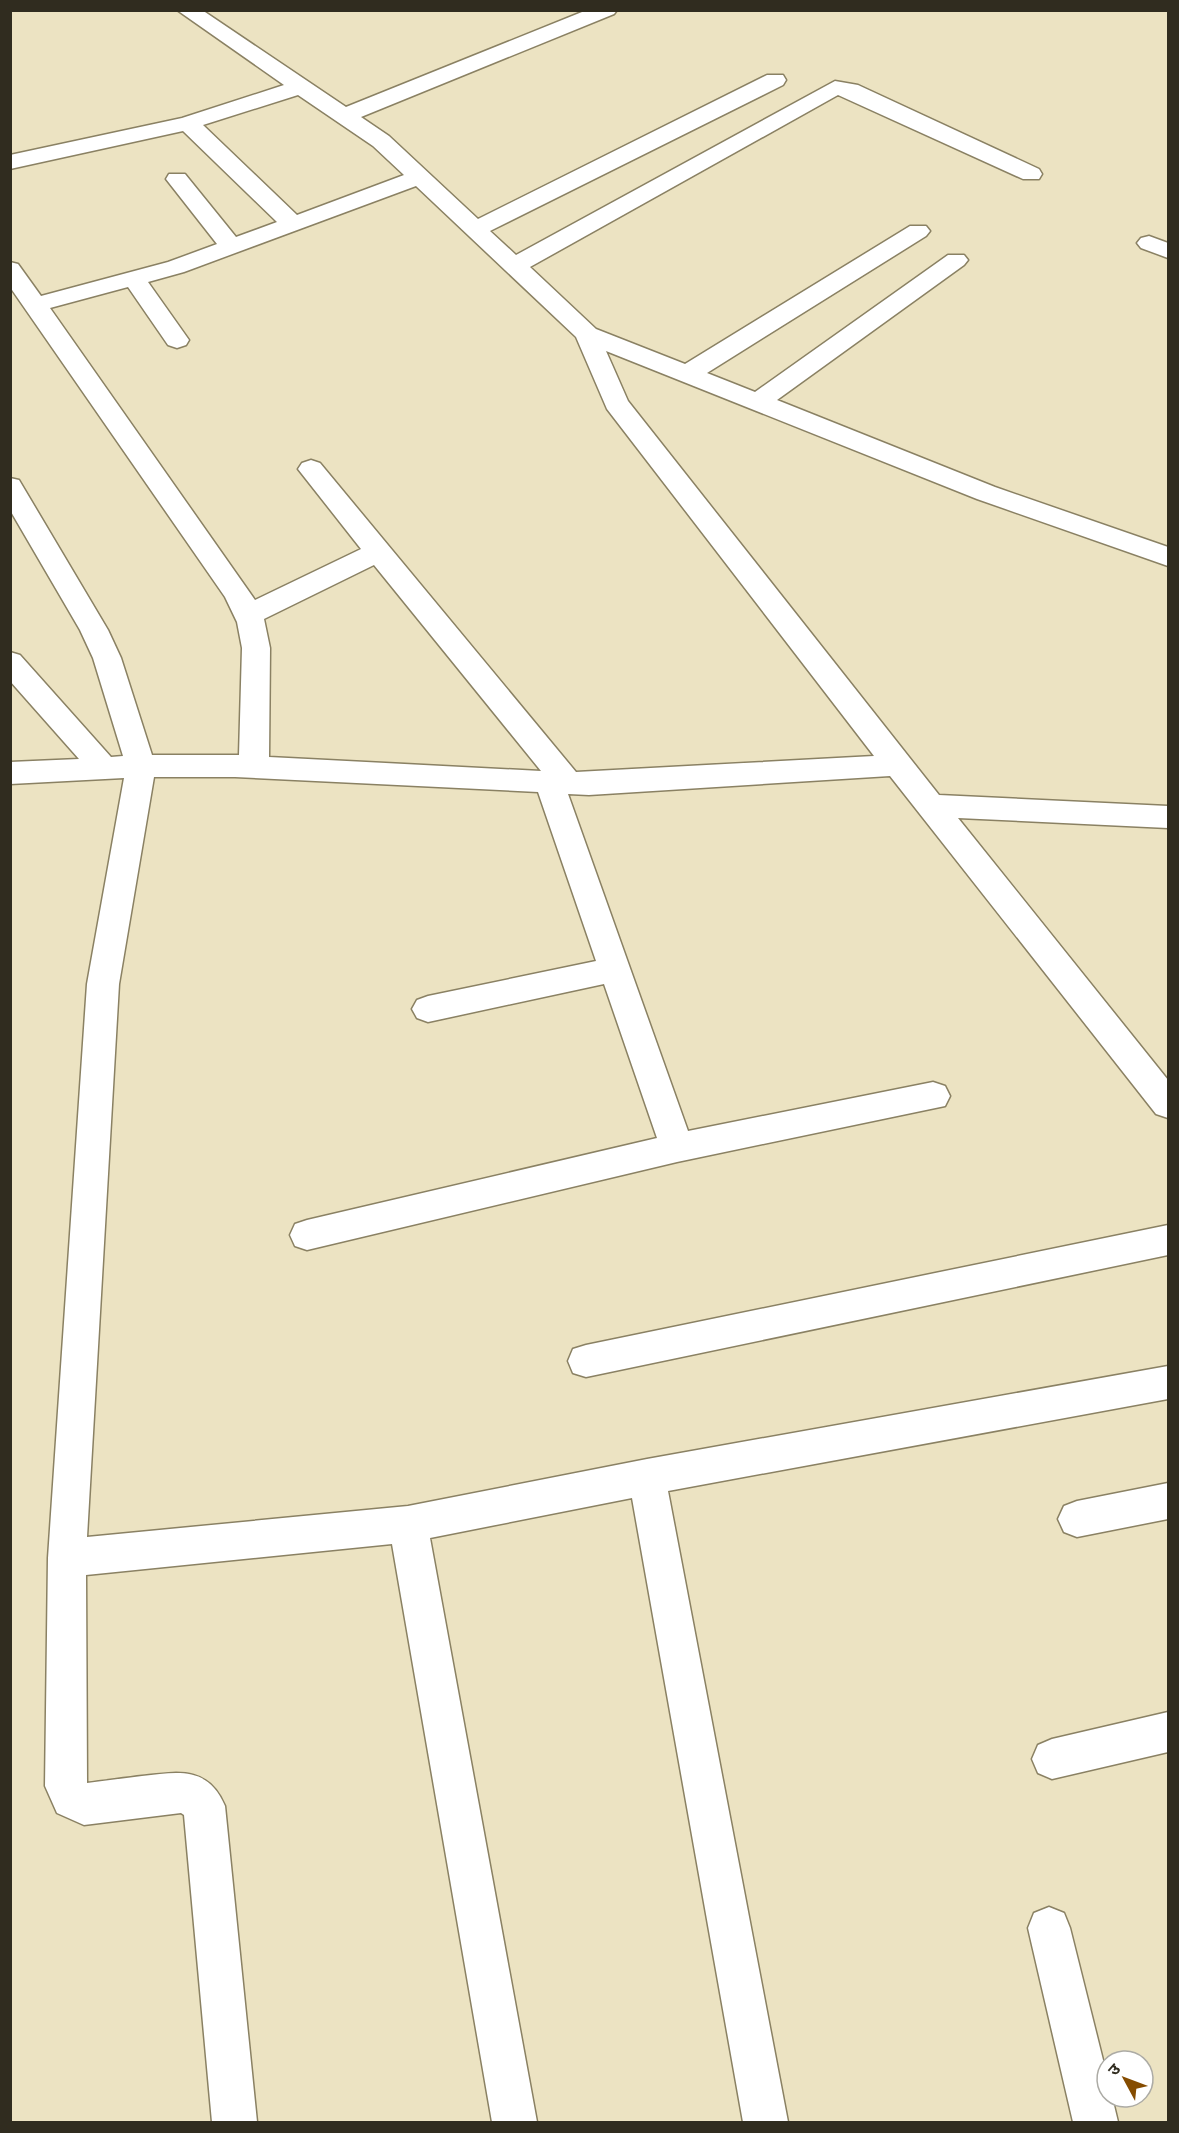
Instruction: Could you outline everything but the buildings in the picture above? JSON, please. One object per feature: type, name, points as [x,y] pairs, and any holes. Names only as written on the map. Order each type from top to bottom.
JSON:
[{"type":"street","points":[[187,10],[381,141],[587,334],[986,494],[1168,557]]},
{"type":"street","points":[[344,116],[607,10]]},
{"type":"street","points":[[475,229],[776,80]]},
{"type":"street","points":[[10,162],[188,123],[300,87]]},
{"type":"street","points":[[514,266],[835,88],[850,90],[1031,174]]},
{"type":"street","points":[[188,123],[293,224]]},
{"type":"street","points":[[38,304],[176,267],[420,177]]},
{"type":"street","points":[[177,179],[232,247]]},
{"type":"street","points":[[687,374],[918,231]]},
{"type":"street","points":[[758,402],[956,260]]},
{"type":"street","points":[[10,269],[38,304],[238,594],[248,615],[256,648],[254,767]]},
{"type":"street","points":[[133,278],[177,340]]},
{"type":"street","points":[[587,334],[616,403],[898,765],[1168,1104]]},
{"type":"street","points":[[311,469],[379,551],[558,782],[615,969],[677,1149]]},
{"type":"street","points":[[10,486],[94,630],[107,658],[141,766],[103,984],[67,1558],[66,1786],[72,1798],[84,1804],[182,1792],[194,1796],[204,1806],[236,2122]]},
{"type":"street","points":[[248,615],[379,551]]},
{"type":"street","points":[[10,662],[104,768]]},
{"type":"street","points":[[10,773],[141,766],[254,767],[614,783],[898,765]]},
{"type":"street","points":[[931,806],[1168,817]]},
{"type":"street","points":[[428,1009],[615,969]]},
{"type":"street","points":[[307,1235],[677,1149],[933,1096]]},
{"type":"street","points":[[586,1361],[1168,1240]]},
{"type":"street","points":[[67,1558],[408,1524],[647,1477],[1168,1382]]},
{"type":"street","points":[[647,1477],[766,2122]]},
{"type":"street","points":[[1077,1519],[1168,1501]]},
{"type":"street","points":[[408,1524],[515,2122]]},
{"type":"street","points":[[1052,1759],[1168,1732]]},
{"type":"street","points":[[1049,1928],[1096,2122]]}]
